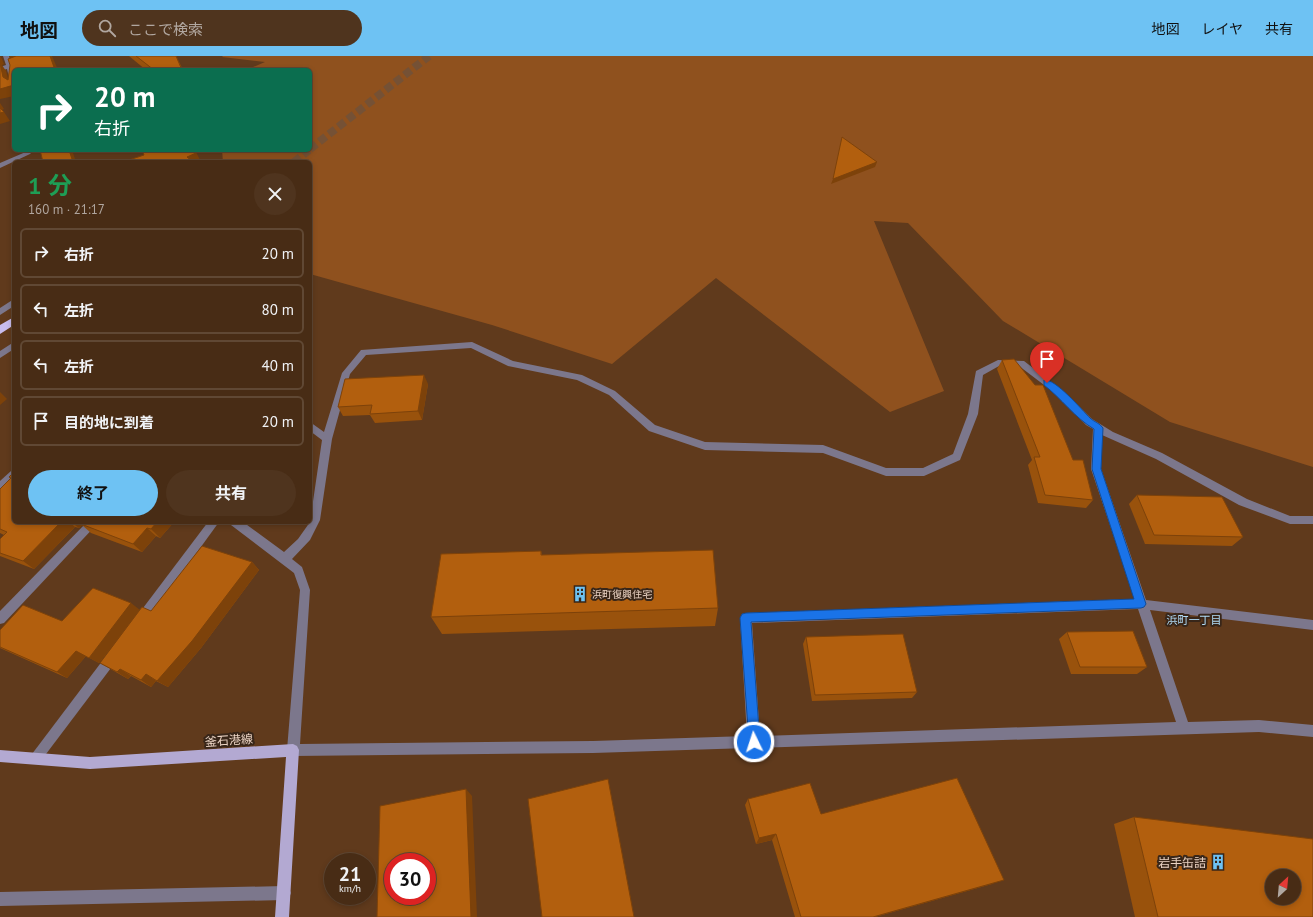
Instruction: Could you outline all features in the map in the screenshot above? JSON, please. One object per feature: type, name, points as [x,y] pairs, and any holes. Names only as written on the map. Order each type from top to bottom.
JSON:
[{"type":"highway","points":[[0,330],[12,321]]},
{"type":"main road","name":"釜石港線","points":[[0,756],[90,763],[293,750]]},
{"type":"main road","points":[[282,917],[293,750]]},
{"type":"street","points":[[6,56],[12,75]]},
{"type":"street","points":[[0,69],[37,56]]},
{"type":"street","points":[[0,166],[26,152]]},
{"type":"street","points":[[0,312],[12,303]]},
{"type":"street","points":[[284,559],[306,539],[311,531],[315,520],[327,439],[346,373],[364,352],[472,345],[511,364],[578,377],[612,393],[652,428],[705,446],[823,449],[886,472],[924,472],[957,457],[973,414],[979,373],[998,363],[1022,363],[1059,392],[1089,422],[1110,435],[1159,456],[1243,502],[1290,520],[1313,520]]},
{"type":"street","points":[[2,350],[12,346]]},
{"type":"street","points":[[2,350],[12,355]]},
{"type":"street","points":[[312,428],[327,439]]},
{"type":"street","points":[[1098,428],[1096,469],[1184,728]]},
{"type":"street","points":[[0,487],[12,476]]},
{"type":"street","points":[[0,619],[92,524]]},
{"type":"street","points":[[134,628],[212,524]]},
{"type":"street","points":[[238,524],[298,570],[304,590],[293,750],[593,747],[1259,726],[1313,731]]},
{"type":"street","points":[[754,742],[746,618],[1141,604],[1313,625]]},
{"type":"street","points":[[36,758],[120,647]]},
{"type":"street","points":[[0,899],[284,893]]},
{"type":"shaded area","points":[[1313,56],[1313,467],[1170,422],[1003,321],[908,223],[874,221],[944,391],[890,412],[716,278],[612,364],[492,325],[312,275],[312,160],[223,160],[222,152],[312,152],[312,68],[251,68],[265,62],[222,57]]},
{"type":"building","points":[[16,56],[50,56],[54,68],[12,68],[12,86],[0,89],[0,63],[3,77],[8,80],[10,65],[8,59]]},
{"type":"building","points":[[136,56],[176,56],[181,68],[151,68]]},
{"type":"building","points":[[842,137],[877,162],[833,179]]},
{"type":"building","points":[[40,152],[70,152],[72,160],[42,160]]},
{"type":"building","points":[[143,152],[196,153],[187,157],[191,160],[129,160],[144,155]]},
{"type":"building","points":[[1014,359],[1035,385],[1043,385],[1073,460],[1083,460],[1093,500],[1045,495],[1034,457],[1040,457],[1002,360]]},
{"type":"building","points":[[424,375],[418,411],[370,414],[372,405],[338,407],[345,379]]},
{"type":"building","points":[[12,474],[12,524],[59,524],[23,561],[0,553],[0,539],[7,532],[0,529],[0,489],[11,478],[9,477]]},
{"type":"building","points":[[1137,495],[1222,497],[1243,537],[1154,535]]},
{"type":"building","points":[[81,524],[155,524],[151,529],[147,528],[133,544]]},
{"type":"building","points":[[202,546],[252,562],[192,641],[157,681],[146,674],[141,680],[120,669],[117,672],[100,663],[142,607],[151,611]]},
{"type":"building","name":"浜町復興住宅","points":[[713,550],[718,608],[431,617],[441,554],[541,551],[541,555]]},
{"type":"building","points":[[93,588],[131,603],[89,658],[76,651],[57,672],[0,647],[0,630],[23,605],[62,621]]},
{"type":"building","points":[[1133,631],[1147,667],[1080,667],[1067,632]]},
{"type":"building","points":[[903,634],[917,692],[815,695],[806,637]]},
{"type":"building","points":[[957,778],[1004,880],[873,917],[801,917],[776,834],[759,838],[748,799],[810,783],[821,814]]},
{"type":"building","points":[[608,779],[634,917],[542,917],[528,799]]},
{"type":"building","points":[[466,789],[471,917],[377,917],[380,806]]},
{"type":"building","name":"岩手缶詰","points":[[1134,817],[1313,839],[1313,917],[1158,917]]},
{"type":"tunnel","points":[[312,147],[429,56]]},
{"type":"tunnel","points":[[296,160],[306,152]]},
{"type":"place","name":"浜町復興住宅","points":[[580,594]]},
{"type":"place","name":"岩手缶詰","points":[[1218,862]]},
{"type":"district","name":"浜町一丁目","points":[[1194,620]]},
{"type":"route","points":[[754,742],[746,618],[1141,604],[1096,469],[1098,428],[1089,422],[1059,392],[1047,383]]}]
